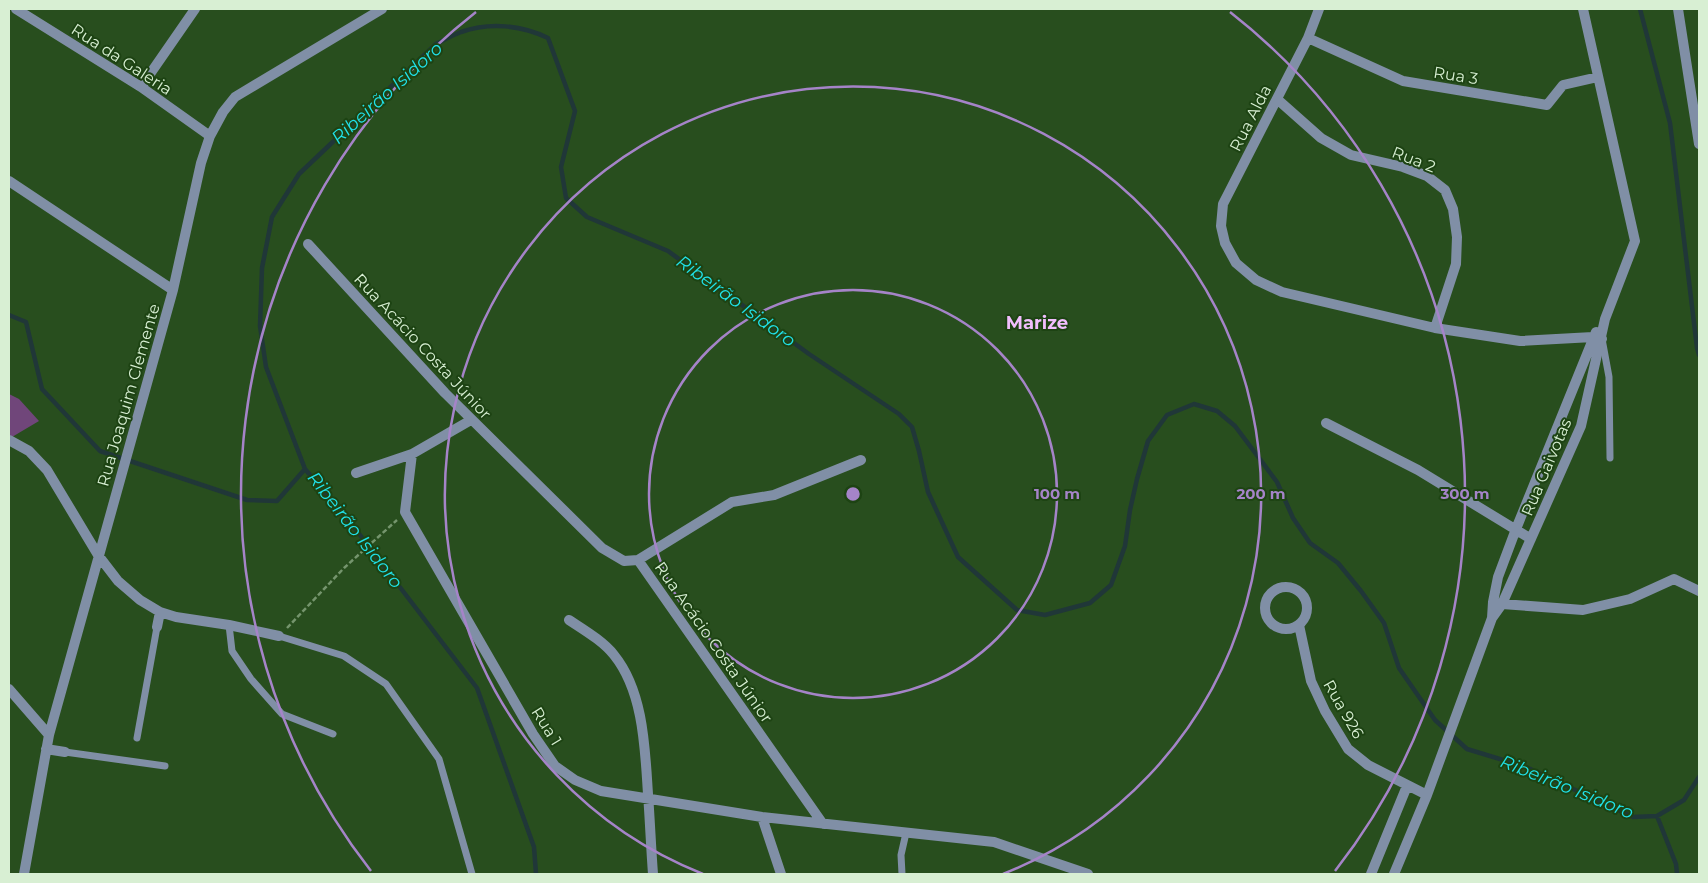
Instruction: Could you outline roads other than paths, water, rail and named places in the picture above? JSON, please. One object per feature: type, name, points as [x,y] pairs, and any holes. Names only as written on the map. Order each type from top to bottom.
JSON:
[{"type":"street","name":"Rua da Galeria","points":[[16,9],[141,87],[210,136]]},
{"type":"street","points":[[141,87],[195,9]]},
{"type":"street","name":"Rua Joaquim Clemente","points":[[24,874],[49,734],[173,290],[201,163],[210,136],[223,112],[235,97],[382,9]]},
{"type":"street","name":"Rua Alda","points":[[1319,9],[1308,38],[1223,204],[1220,226],[1225,243],[1236,263],[1256,280],[1282,292],[1436,328]]},
{"type":"street","name":"Rua Gaivotas","points":[[1497,603],[1498,577],[1516,529],[1597,338],[1635,241],[1583,9]]},
{"type":"street","points":[[1678,9],[1699,144]]},
{"type":"street","name":"Rua 3","points":[[1308,38],[1403,81],[1547,105],[1563,86],[1598,77]]},
{"type":"street","name":"Rua 2","points":[[1277,99],[1321,138],[1351,155],[1403,167],[1427,176],[1445,190],[1453,209],[1457,237],[1456,264],[1436,328]]},
{"type":"street","points":[[9,181],[173,290]]},
{"type":"street","name":"Rua Acácio Costa Júnior","points":[[308,244],[444,393],[602,548],[624,561],[638,560],[823,824]]},
{"type":"street","points":[[1436,328],[1520,341],[1597,338]]},
{"type":"street","name":"Rua Gaivotas","points":[[1427,795],[1497,603],[1531,539],[1581,426],[1597,338]]},
{"type":"street","points":[[356,473],[412,454],[471,420]]},
{"type":"street","points":[[1326,423],[1418,470],[1531,539]]},
{"type":"street","points":[[9,440],[29,451],[47,470],[98,555],[118,582],[140,600],[160,612],[176,617],[229,625],[279,636]]},
{"type":"street","name":"Rua 1","points":[[412,454],[405,512],[538,742],[555,766],[575,780],[601,791],[762,817],[823,824]]},
{"type":"street","points":[[638,560],[732,502],[774,495],[861,460]]},
{"type":"street","points":[[1497,603],[1583,610],[1630,599],[1674,579],[1699,591]]},
{"type":"street","points":[[1290,587],[1300,593],[1306,603],[1306,615],[1299,625],[1288,630],[1276,628],[1267,619],[1264,608],[1268,596],[1278,588],[1290,587]]},
{"type":"street","points":[[157,627],[160,612]]},
{"type":"street","points":[[569,620],[614,654],[626,672],[635,698],[644,738],[653,874]]},
{"type":"street","name":"Rua 926","points":[[1299,625],[1311,681],[1325,711],[1348,748],[1368,765],[1427,795]]},
{"type":"street","points":[[9,689],[49,734]]},
{"type":"street","points":[[46,749],[65,752]]},
{"type":"street","points":[[1371,874],[1407,786]]},
{"type":"street","points":[[1394,874],[1427,795]]},
{"type":"street","points":[[762,817],[781,874]]},
{"type":"street","points":[[823,824],[994,842],[1088,874]]},
{"type":"lane","points":[[1597,338],[1609,377],[1610,458]]},
{"type":"lane","points":[[229,625],[232,651],[251,679],[282,714],[333,734]]},
{"type":"lane","points":[[137,738],[157,627]]},
{"type":"lane","points":[[279,636],[344,656],[386,684],[439,759],[472,874]]},
{"type":"lane","points":[[65,752],[165,766]]},
{"type":"lane","points":[[902,874],[901,856],[906,833]]},
{"type":"waterway","name":"Ribeirão Isidoro","points":[[1640,9],[1670,123],[1699,355]]},
{"type":"waterway","name":"Ribeirão Isidoro","points":[[536,874],[534,847],[477,688],[357,531],[305,469],[266,367],[260,326],[262,268],[272,217],[299,174],[436,44],[461,32],[494,26],[527,30],[548,38],[575,111],[561,167],[566,198],[587,217],[668,251],[809,354],[899,414],[912,427],[928,492],[958,557],[1017,610],[1045,615],[1090,603],[1111,585],[1125,546],[1130,510],[1148,441],[1167,415],[1194,404],[1217,411],[1235,426],[1277,482],[1293,518],[1310,543],[1338,563],[1384,623],[1399,668],[1435,720],[1467,749],[1526,767],[1633,817],[1657,816],[1684,800],[1699,777]]},
{"type":"waterway","points":[[9,315],[26,322],[42,389],[100,451],[247,500],[277,501],[305,469]]},
{"type":"waterway","points":[[1657,816],[1676,864],[1677,874]]},
{"type":"district","name":"Marize","points":[[1037,323]]}]
